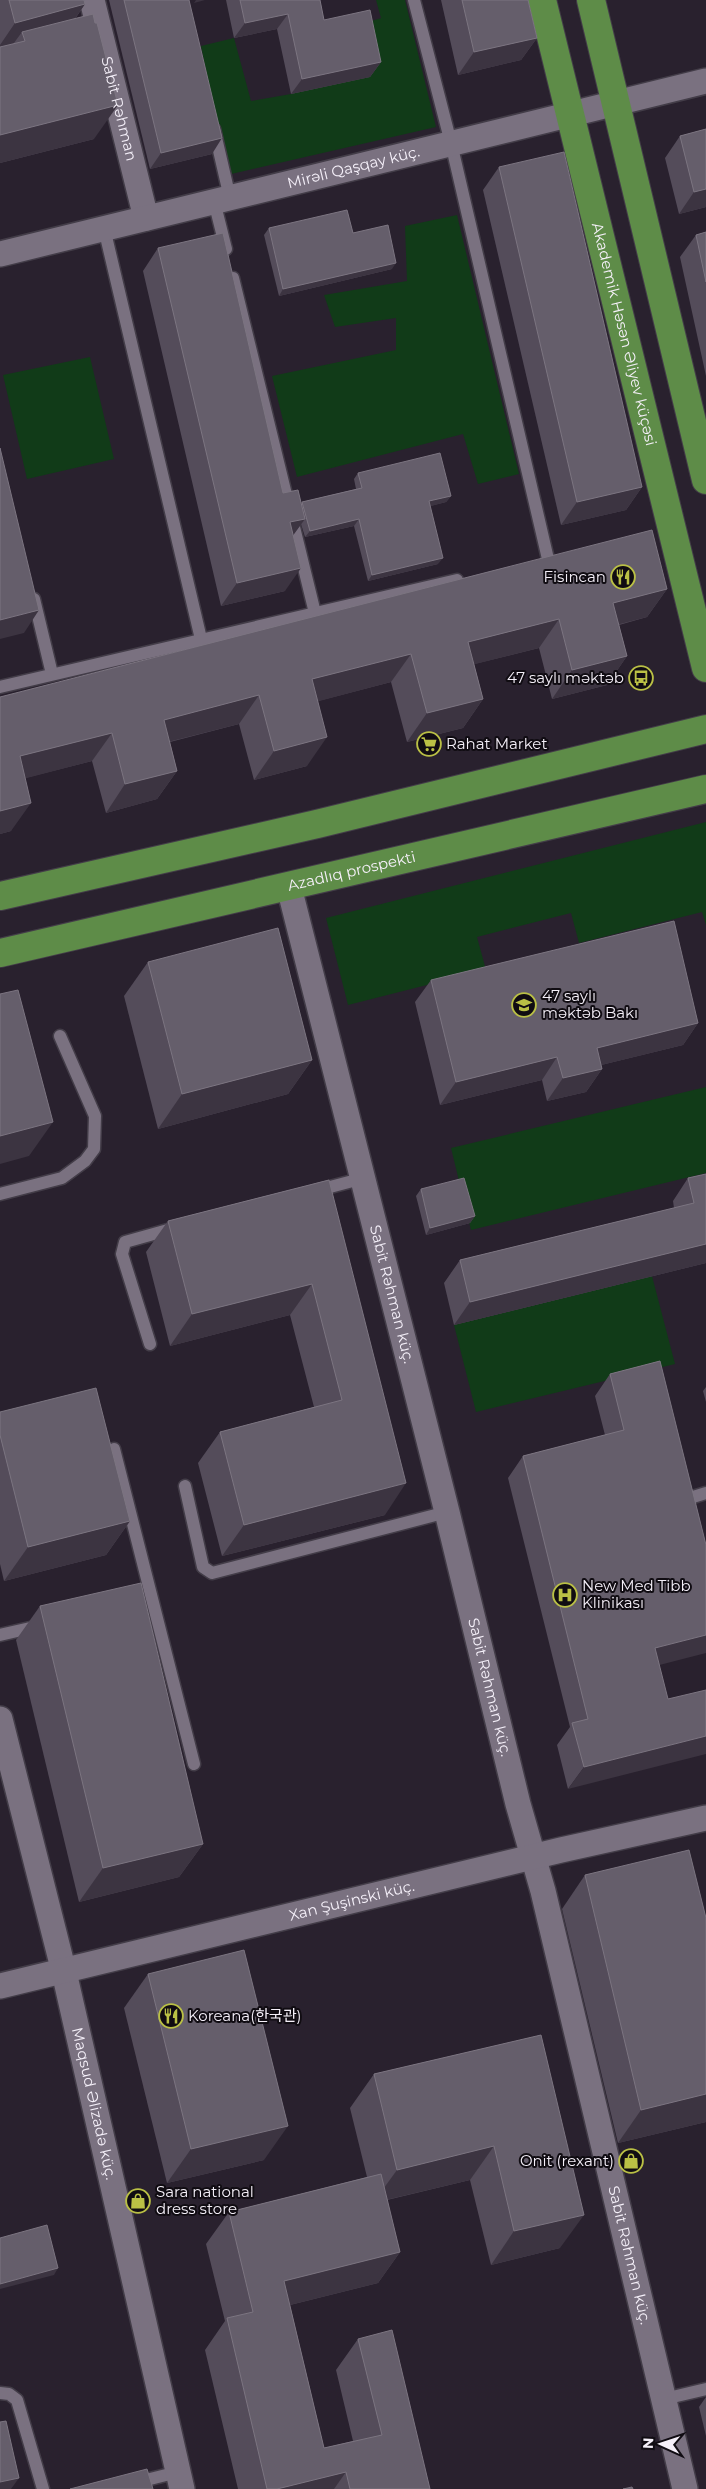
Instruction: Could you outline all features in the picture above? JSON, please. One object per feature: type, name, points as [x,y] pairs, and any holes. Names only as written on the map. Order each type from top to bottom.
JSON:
[{"type":"main road","name":"Akademik Həsən Əliyev küçəsi","points":[[542,0],[667,532],[706,668]]},
{"type":"main road","points":[[591,0],[706,480]]},
{"type":"main road","points":[[0,896],[317,824],[698,731]]},
{"type":"main road","name":"Azadlıq prospekti","points":[[0,953],[705,789]]},
{"type":"street","name":"Sabit Rəhman","points":[[92,0],[96,33],[146,218]]},
{"type":"street","name":"Mirəli Qaşqay küç.","points":[[0,254],[706,81]]},
{"type":"street","name":"Sabit Rəhman küç.","points":[[289,887],[364,1178],[518,1804],[533,1858],[686,2489]]},
{"type":"street","name":"Maqsud Əlizadə küç.","points":[[0,1719],[6,1774],[64,1972],[180,2480]]},
{"type":"street","name":"Xan Şuşinski küç.","points":[[0,1986],[706,1818]]},
{"type":"lane","points":[[414,0],[451,143],[548,559]]},
{"type":"lane","points":[[211,113],[230,264],[316,613]]},
{"type":"lane","points":[[104,228],[202,640]]},
{"type":"lane","points":[[0,687],[471,577]]},
{"type":"lane","points":[[31,587],[52,674]]},
{"type":"lane","points":[[0,1194],[62,1178],[85,1162],[94,1148],[95,1116],[60,1036]]},
{"type":"lane","points":[[306,1193],[364,1178]]},
{"type":"lane","points":[[150,1344],[122,1254],[125,1242],[192,1224]]},
{"type":"lane","points":[[114,1449],[148,1601],[194,1764]]},
{"type":"lane","points":[[185,1486],[203,1567],[212,1573],[447,1512]]},
{"type":"lane","points":[[0,1635],[48,1624]]},
{"type":"lane","points":[[664,2399],[706,2390]]},
{"type":"lane","points":[[0,2393],[8,2394],[17,2400],[43,2489]]},
{"type":"lane","points":[[110,2489],[180,2480]]},
{"type":"green space","points":[[376,0],[405,0],[436,127],[227,175],[201,46],[234,38],[251,101],[291,94],[359,25],[381,18]]},
{"type":"green space","points":[[457,215],[519,474],[478,484],[463,434],[297,477],[272,376],[396,350],[396,318],[335,327],[324,295],[407,281],[405,226]]},
{"type":"green space","points":[[90,357],[114,459],[27,479],[3,375]]},
{"type":"green space","points":[[706,822],[706,925],[702,912],[579,943],[571,913],[477,937],[486,970],[348,1005],[326,918]]},
{"type":"green space","points":[[706,1087],[706,1173],[471,1230],[451,1148]]},
{"type":"green space","points":[[652,1276],[675,1364],[476,1412],[454,1325]]},
{"type":"building","points":[[9,0],[84,0],[85,4],[15,23]]},
{"type":"building","points":[[124,0],[189,0],[222,138],[161,153]]},
{"type":"building","points":[[240,0],[320,0],[324,20],[370,10],[381,62],[302,79],[288,14],[245,23]]},
{"type":"building","points":[[462,0],[528,0],[537,38],[474,52]]},
{"type":"building","points":[[93,14],[118,105],[0,135],[0,47],[25,41],[22,32]]},
{"type":"building","points":[[706,129],[706,189],[694,192],[680,136]]},
{"type":"building","points":[[564,152],[642,487],[577,502],[499,167]]},
{"type":"building","points":[[347,210],[353,233],[388,225],[396,263],[283,289],[269,228]]},
{"type":"building","points":[[706,232],[706,282],[696,235]]},
{"type":"building","points":[[223,233],[283,493],[298,490],[305,519],[290,522],[301,568],[237,583],[158,248]]},
{"type":"building","points":[[0,448],[39,610],[0,620]]},
{"type":"building","points":[[440,453],[451,496],[429,501],[443,558],[372,575],[359,519],[310,531],[302,502],[362,488],[358,473]]},
{"type":"building","points":[[652,530],[667,589],[613,603],[627,656],[572,670],[559,619],[468,642],[483,699],[427,713],[411,654],[312,679],[327,737],[274,751],[259,695],[164,720],[177,771],[125,784],[112,733],[20,756],[31,803],[0,811],[0,697]]},
{"type":"building","points":[[674,921],[698,1023],[597,1048],[602,1069],[563,1078],[557,1057],[456,1082],[431,980]]},
{"type":"building","points":[[278,928],[312,1060],[182,1094],[148,962]]},
{"type":"building","points":[[18,990],[53,1122],[0,1136],[0,994]]},
{"type":"building","points":[[706,1174],[706,1244],[470,1302],[460,1260],[694,1203],[688,1178]]},
{"type":"building","points":[[464,1178],[475,1216],[430,1228],[421,1189]]},
{"type":"building","points":[[329,1180],[406,1483],[244,1525],[220,1432],[342,1400],[312,1284],[192,1314],[168,1221]]},
{"type":"building","points":[[660,1361],[706,1545],[706,1635],[655,1648],[668,1699],[706,1690],[706,1736],[584,1767],[572,1723],[588,1719],[523,1456],[624,1430],[610,1374]]},
{"type":"building","points":[[96,1388],[130,1521],[28,1547],[0,1435],[0,1412]]},
{"type":"building","points":[[141,1583],[203,1844],[103,1868],[40,1606]]},
{"type":"building","points":[[689,1850],[706,1918],[706,2094],[641,2110],[585,1875]]},
{"type":"building","points":[[244,1950],[288,2126],[191,2149],[148,1974]]},
{"type":"building","points":[[541,2035],[584,2215],[514,2231],[494,2146],[397,2170],[374,2074]]},
{"type":"building","points":[[381,2174],[400,2252],[284,2281],[324,2448],[382,2435],[358,2339],[392,2330],[430,2489],[350,2489],[346,2472],[277,2489],[267,2489],[227,2318],[253,2312],[229,2212]]},
{"type":"building","points":[[47,2225],[58,2268],[0,2284],[0,2238]]},
{"type":"building","points":[[6,2421],[19,2478],[0,2482],[0,2422]]},
{"type":"building","points":[[147,2469],[153,2489],[70,2489]]},
{"type":"place","name":"Fisincan","points":[[623,577]]},
{"type":"place","name":"47 saylı məktəb","points":[[641,678]]},
{"type":"place","name":"Rahat Market","points":[[429,744]]},
{"type":"place","name":"47 saylı məktəb Bakı","points":[[524,1005]]},
{"type":"place","name":"New Med Tibb Klinikası","points":[[565,1595]]},
{"type":"place","name":"Koreana(한국관)","points":[[171,2016]]},
{"type":"place","name":"Onit (rexant)","points":[[631,2161]]},
{"type":"place","name":"Sara national dress store","points":[[138,2201]]}]
